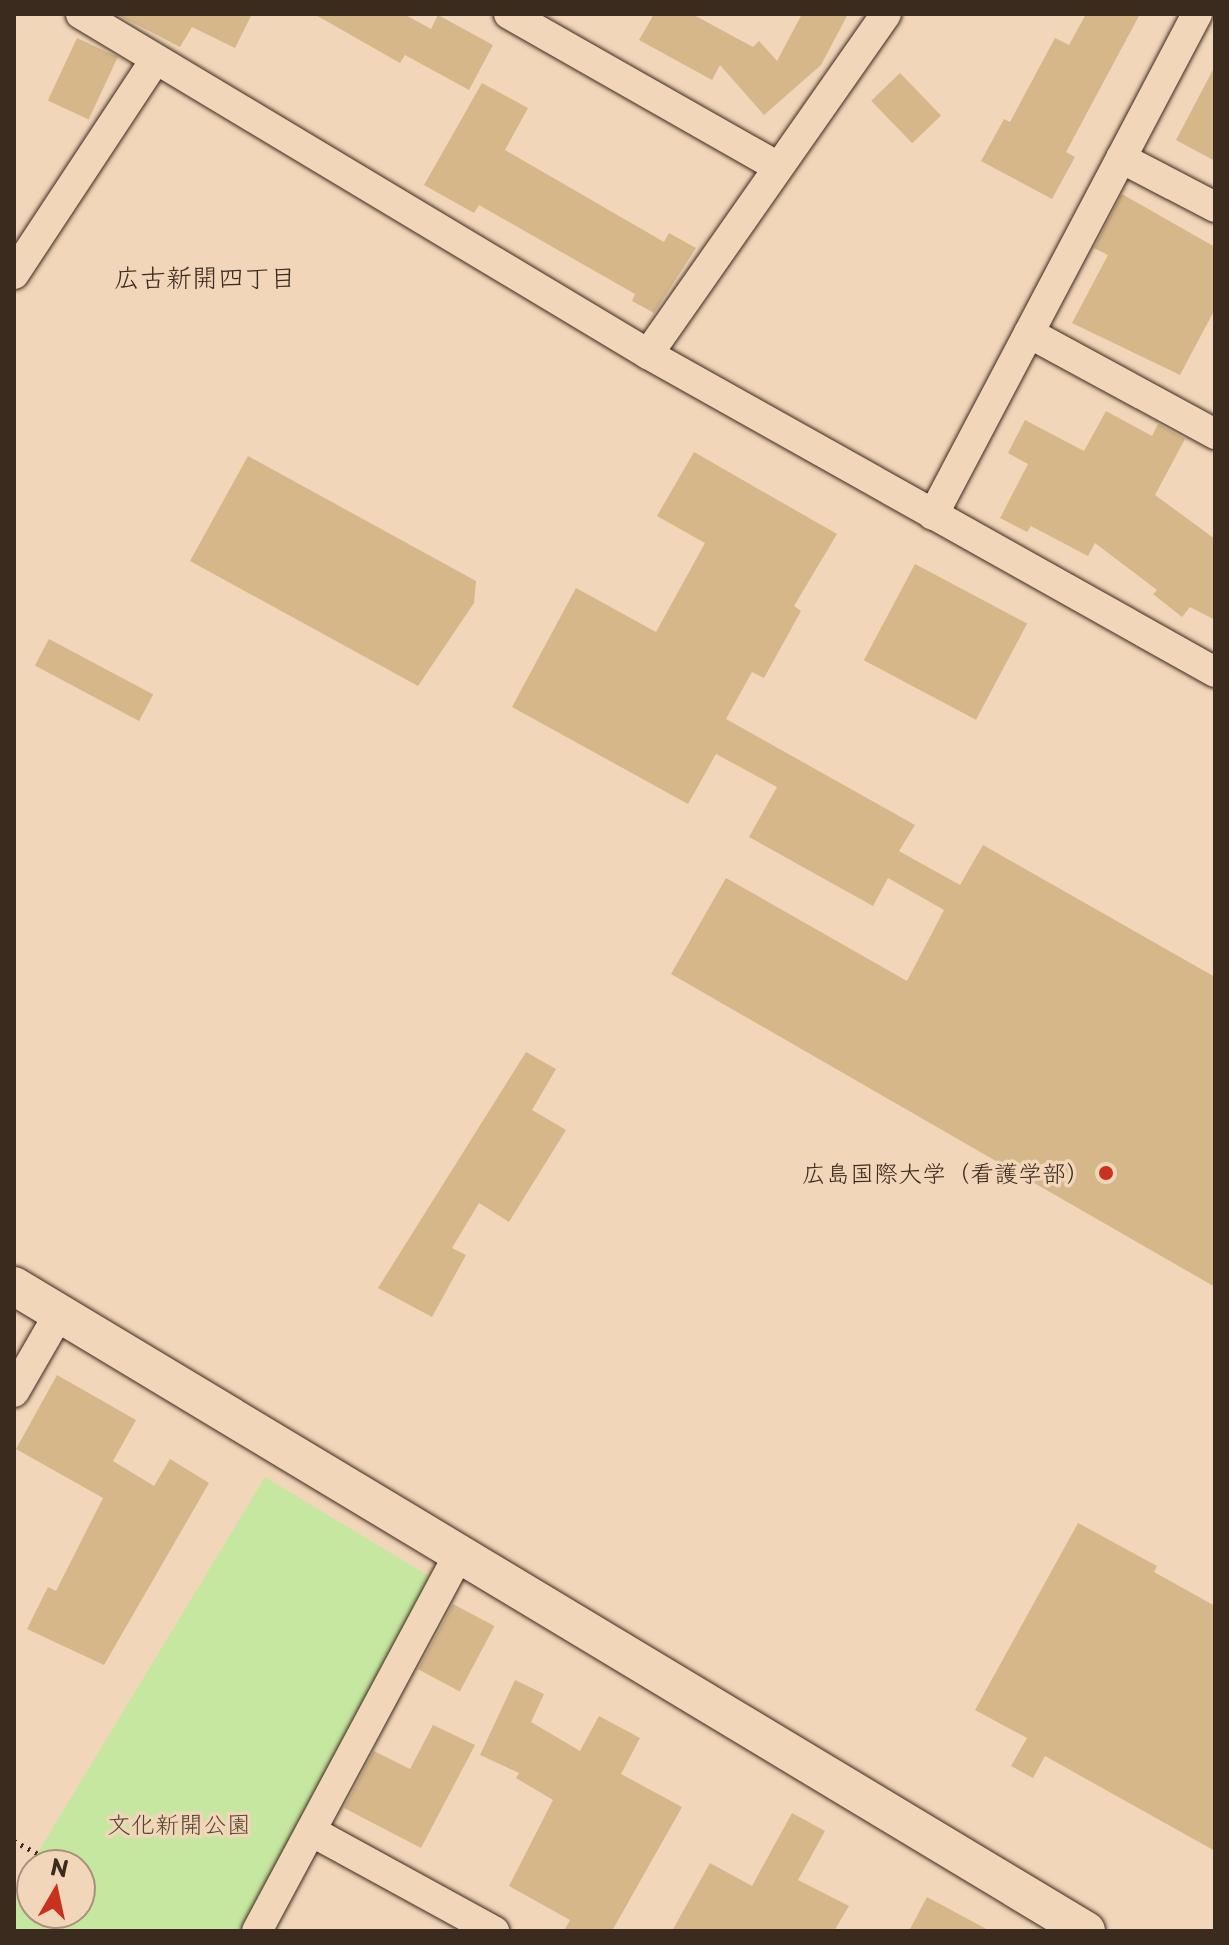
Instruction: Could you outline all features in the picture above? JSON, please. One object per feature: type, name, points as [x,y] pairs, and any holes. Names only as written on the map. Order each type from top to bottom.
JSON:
[{"type":"street","points":[[81,14],[154,62],[648,354],[1215,672]]},
{"type":"street","points":[[509,14],[778,167]]},
{"type":"street","points":[[648,354],[886,14]]},
{"type":"street","points":[[933,515],[1197,14]]},
{"type":"street","points":[[17,262],[154,62]]},
{"type":"street","points":[[1121,158],[1215,207]]},
{"type":"street","points":[[1029,333],[1215,434]]},
{"type":"street","points":[[14,1286],[459,1555],[1044,1920],[1086,1931]]},
{"type":"street","points":[[14,1392],[59,1314]]},
{"type":"street","points":[[257,1931],[459,1555]]},
{"type":"street","points":[[311,1831],[494,1931]]},
{"type":"green space","name":"文化新開公園","points":[[265,1477],[427,1575],[428,1585],[242,1931],[14,1931],[16,1889],[16,1929],[96,1929],[96,1849],[40,1849]]},
{"type":"building","points":[[116,14],[252,14],[235,48],[192,27],[180,47]]},
{"type":"building","points":[[314,14],[404,14],[431,29],[438,15],[493,45],[469,90],[405,55],[400,63]]},
{"type":"building","points":[[654,14],[692,14],[753,47],[759,41],[777,61],[802,14],[848,14],[821,65],[764,115],[720,65],[712,80],[639,40]]},
{"type":"building","points":[[1086,14],[1140,14],[1066,152],[1075,157],[1052,199],[981,161],[1004,119],[1010,122],[1055,38],[1069,45]]},
{"type":"building","points":[[77,38],[118,57],[89,120],[48,101]]},
{"type":"building","points":[[1215,66],[1215,161],[1176,140]]},
{"type":"building","points":[[900,73],[941,115],[912,143],[871,101]]},
{"type":"building","points":[[482,83],[528,108],[505,150],[664,242],[669,233],[696,248],[654,313],[632,301],[635,294],[479,205],[474,213],[424,185]]},
{"type":"building","points":[[1122,194],[1215,247],[1215,309],[1180,375],[1072,323],[1108,255],[1094,248]]},
{"type":"building","points":[[1106,411],[1152,436],[1158,424],[1185,439],[1155,495],[1215,539],[1215,620],[1190,607],[1182,617],[1153,594],[1157,590],[1095,543],[1088,556],[1031,526],[1027,532],[1000,518],[1028,464],[1008,453],[1025,420],[1084,451]]},
{"type":"building","points":[[694,452],[837,534],[794,606],[801,611],[764,678],[752,672],[726,719],[915,825],[899,851],[960,885],[983,845],[1215,977],[1215,1287],[671,974],[726,878],[907,981],[944,910],[888,878],[873,906],[749,837],[777,787],[716,754],[688,804],[512,707],[576,588],[656,632],[705,543],[657,516]]},
{"type":"building","points":[[248,456],[476,581],[474,603],[418,686],[190,561]]},
{"type":"building","points":[[915,564],[1027,624],[976,720],[864,660]]},
{"type":"building","points":[[49,639],[153,694],[139,721],[35,665]]},
{"type":"building","points":[[526,1052],[556,1069],[532,1110],[566,1130],[509,1222],[479,1203],[452,1248],[466,1255],[432,1317],[378,1288]]},
{"type":"building","points":[[57,1375],[136,1420],[113,1461],[154,1486],[170,1459],[209,1483],[104,1665],[27,1629],[48,1587],[56,1591],[103,1498],[16,1449]]},
{"type":"building","points":[[1078,1523],[1157,1566],[1154,1572],[1215,1606],[1215,1851],[1045,1756],[1033,1778],[1011,1766],[1027,1738],[975,1710]]},
{"type":"building","points":[[453,1604],[494,1626],[460,1691],[418,1669]]},
{"type":"building","points":[[515,1680],[544,1694],[531,1722],[580,1751],[599,1716],[640,1738],[621,1774],[682,1807],[612,1931],[564,1931],[570,1920],[509,1886],[553,1800],[516,1778],[519,1773],[480,1755]]},
{"type":"building","points":[[433,1725],[475,1745],[421,1848],[344,1808],[374,1751],[410,1769]]},
{"type":"building","points":[[792,1813],[825,1831],[798,1880],[849,1906],[834,1931],[672,1931],[710,1863],[752,1886]]},
{"type":"building","points":[[927,1897],[990,1931],[909,1931]]},
{"type":"place","name":"広島国際大学（看護学部）","points":[[1106,1173]]},
{"type":"district","name":"広古新開四丁目","points":[[205,277]]}]
